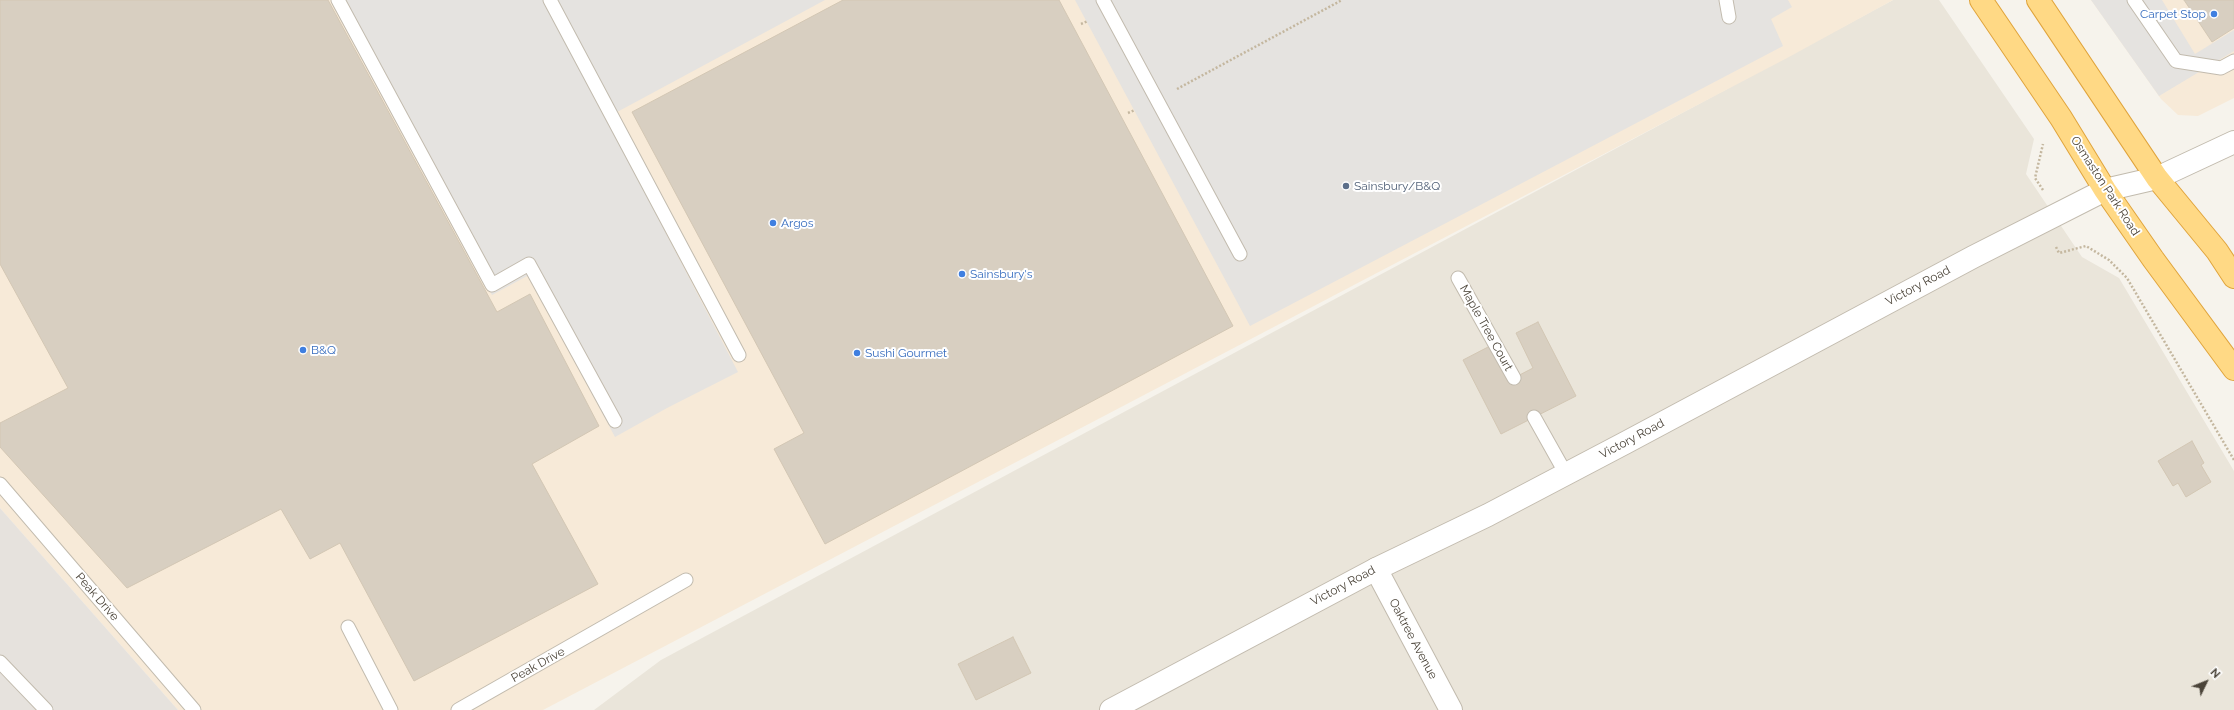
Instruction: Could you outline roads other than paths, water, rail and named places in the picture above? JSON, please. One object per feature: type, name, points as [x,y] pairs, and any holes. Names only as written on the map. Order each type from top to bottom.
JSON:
[{"type":"highway","name":"Osmaston Park Road","points":[[1981,0],[2061,118],[2105,190],[2153,259],[2234,368]]},
{"type":"highway","points":[[2039,0],[2157,178],[2217,251],[2234,277]]},
{"type":"street","name":"Victory Road","points":[[1111,710],[1376,569],[1488,515],[1973,257],[2105,190],[2157,178],[2234,142]]},
{"type":"street","name":"Oaktree Avenue","points":[[1376,569],[1451,710]]},
{"type":"lane","points":[[338,0],[492,285],[529,264],[615,421]]},
{"type":"lane","points":[[550,0],[739,356]]},
{"type":"lane","points":[[1103,0],[1240,254]]},
{"type":"lane","points":[[1726,0],[1728,17]]},
{"type":"lane","points":[[2134,0],[2176,61],[2221,68],[2234,61]]},
{"type":"lane","name":"Maple Tree Court","points":[[1458,278],[1514,378]]},
{"type":"lane","points":[[1534,417],[1566,474]]},
{"type":"lane","name":"Peak Drive","points":[[0,484],[194,710]]},
{"type":"lane","name":"Peak Drive","points":[[458,710],[686,580]]},
{"type":"lane","points":[[348,627],[391,710]]},
{"type":"lane","points":[[0,662],[46,710]]},
{"type":"place","name":"Carpet Stop","points":[[2214,14]]},
{"type":"place","name":"Sainsbury/B&Q","points":[[1346,186]]},
{"type":"place","name":"Argos","points":[[773,223]]},
{"type":"place","name":"Sainsbury's","points":[[962,274]]},
{"type":"place","name":"B&Q","points":[[303,350]]},
{"type":"place","name":"Sushi Gourmet","points":[[857,353]]}]
